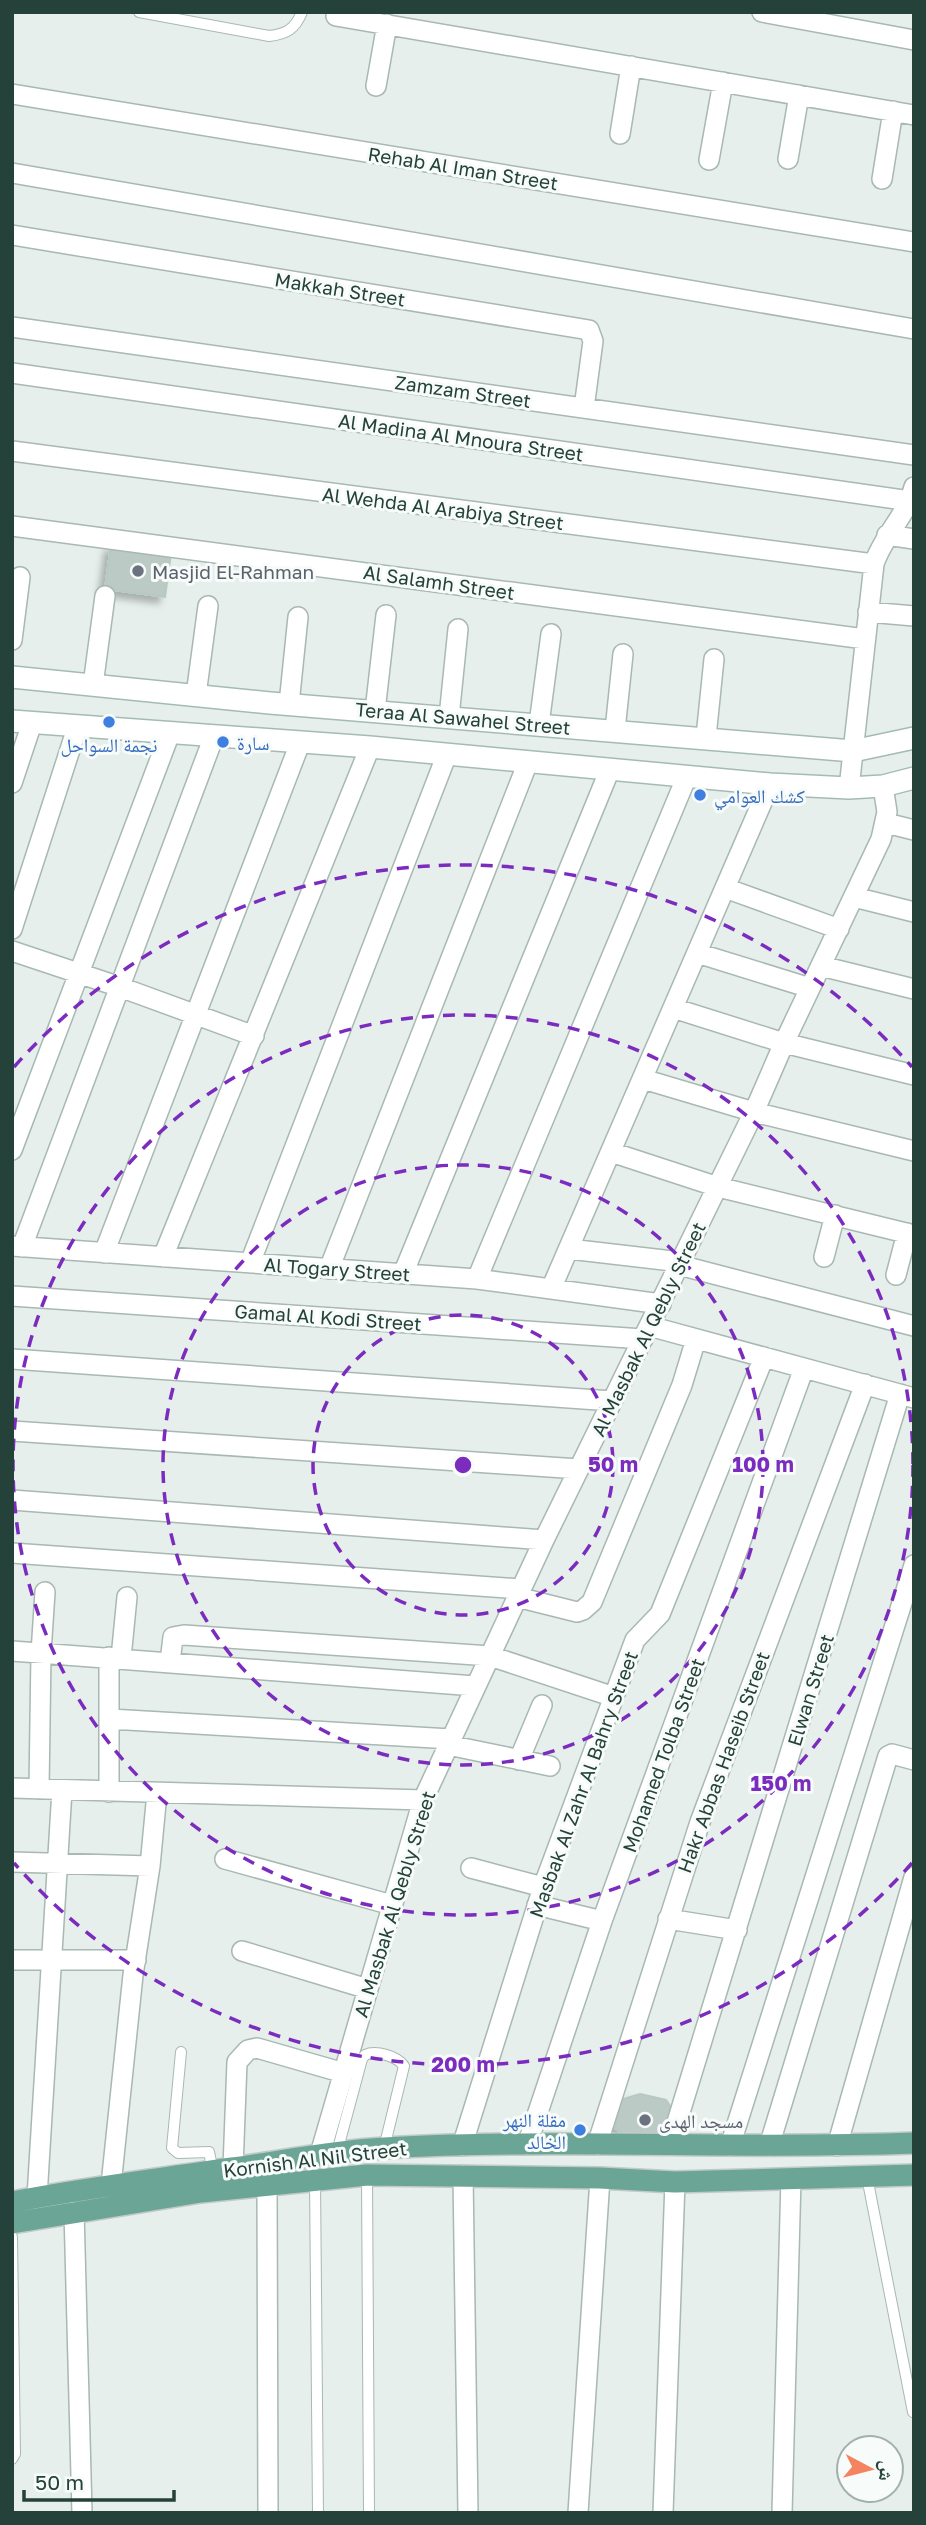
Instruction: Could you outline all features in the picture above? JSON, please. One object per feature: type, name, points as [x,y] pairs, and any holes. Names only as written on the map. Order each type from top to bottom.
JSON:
[{"type":"main road","name":"Teraa Al Sawahel Street","points":[[12,677],[280,704],[853,751],[914,738]]},
{"type":"main road","points":[[267,741],[280,704]]},
{"type":"main road","points":[[474,757],[477,719]]},
{"type":"main road","name":"Teraa Al Sawahel Street","points":[[22,722],[370,747],[770,784],[849,788],[883,786],[914,778]]},
{"type":"main road","name":"Kornish Al Nil Street","points":[[12,2202],[328,2153],[384,2148],[527,2145],[837,2146],[914,2143]]},
{"type":"main road","name":"Kornish Al Nil Street","points":[[12,2223],[75,2211],[267,2184],[367,2175],[600,2178],[675,2182],[914,2175]]},
{"type":"street","points":[[762,12],[914,40]]},
{"type":"street","points":[[336,16],[914,115]]},
{"type":"street","points":[[376,86],[387,24]]},
{"type":"street","points":[[620,134],[631,66]]},
{"type":"street","points":[[709,160],[723,82]]},
{"type":"street","name":"Rehab Al Iman Street","points":[[12,93],[914,242]]},
{"type":"street","points":[[788,159],[799,95]]},
{"type":"street","points":[[882,179],[893,111]]},
{"type":"street","points":[[12,173],[914,329]]},
{"type":"street","name":"Makkah Street","points":[[12,235],[589,330],[593,341],[584,408]]},
{"type":"street","name":"Zamzam Street","points":[[12,327],[914,455]]},
{"type":"street","name":"Al Madina Al Mnoura Street","points":[[12,373],[912,494]]},
{"type":"street","name":"Al Wehda Al Arabiya Street","points":[[12,451],[874,564]]},
{"type":"street","points":[[849,788],[874,564],[879,547],[912,494]]},
{"type":"street","name":"Al Salamh Street","points":[[12,526],[865,639]]},
{"type":"street","points":[[887,535],[914,539]]},
{"type":"street","points":[[12,640],[20,577]]},
{"type":"street","points":[[93,685],[105,596]]},
{"type":"street","points":[[196,695],[208,606]]},
{"type":"street","points":[[869,612],[914,616]]},
{"type":"street","points":[[375,711],[386,615]]},
{"type":"street","points":[[280,704],[298,617]]},
{"type":"street","points":[[449,717],[458,629]]},
{"type":"street","points":[[539,724],[551,635]]},
{"type":"street","points":[[615,730],[623,654]]},
{"type":"street","points":[[706,737],[714,659]]},
{"type":"street","points":[[12,783],[22,722]]},
{"type":"street","points":[[12,929],[77,728]]},
{"type":"street","points":[[12,1150],[170,733]]},
{"type":"street","points":[[17,1247],[120,987],[214,736]]},
{"type":"street","points":[[104,1253],[300,743]]},
{"type":"street","points":[[163,1257],[370,747]]},
{"type":"street","points":[[250,1263],[447,754]]},
{"type":"street","points":[[329,1269],[528,762]]},
{"type":"street","points":[[403,1274],[610,769]]},
{"type":"street","points":[[477,1279],[687,776]]},
{"type":"street","points":[[551,1289],[770,784]]},
{"type":"street","name":"Al Masbak Al Qebly Street","points":[[328,2153],[344,2073],[423,1800],[544,1540],[718,1187],[839,929],[886,823],[887,800],[883,786]]},
{"type":"street","points":[[886,823],[914,830]]},
{"type":"street","points":[[725,888],[839,929]]},
{"type":"street","points":[[853,897],[914,912]]},
{"type":"street","points":[[12,951],[254,1036]]},
{"type":"street","points":[[697,953],[810,988]]},
{"type":"street","points":[[821,966],[914,989]]},
{"type":"street","points":[[673,1008],[784,1043],[914,1075]]},
{"type":"street","points":[[643,1079],[754,1112],[914,1151]]},
{"type":"street","points":[[611,1152],[718,1187],[910,1234],[896,1275]]},
{"type":"street","points":[[824,1257],[835,1215]]},
{"type":"street","name":"Al Togary Street","points":[[17,1247],[477,1279],[661,1304]]},
{"type":"street","points":[[569,1249],[680,1264],[914,1326]]},
{"type":"street","name":"Gamal Al Kodi Street","points":[[12,1296],[646,1333],[696,1339],[907,1396]]},
{"type":"street","points":[[12,1553],[519,1593],[577,1612],[592,1602],[682,1385],[696,1339]]},
{"type":"street","name":"Masbak Al Zahr Al Bahry Street","points":[[462,2146],[540,1896],[635,1640],[660,1614],[764,1357]]},
{"type":"street","points":[[12,1359],[612,1401]]},
{"type":"street","name":"Mohamed Tolba Street","points":[[527,2145],[602,1922],[804,1368]]},
{"type":"street","name":"Hakr Abbas Haseib Street","points":[[597,2145],[705,1809],[865,1384]]},
{"type":"street","name":"Elwan Street","points":[[670,2146],[907,1396]]},
{"type":"street","points":[[12,1431],[579,1469]]},
{"type":"street","points":[[12,1500],[544,1540]]},
{"type":"street","points":[[730,2146],[914,1565]]},
{"type":"street","points":[[39,1789],[41,1653],[45,1592]]},
{"type":"street","points":[[109,1792],[110,1718],[115,1658],[127,1597]]},
{"type":"street","points":[[170,1662],[173,1637],[184,1635],[490,1656],[614,1697]]},
{"type":"street","points":[[12,1651],[475,1686]]},
{"type":"street","points":[[519,1760],[542,1705]]},
{"type":"street","points":[[110,1718],[449,1742],[550,1766]]},
{"type":"street","points":[[769,2146],[888,1756],[892,1754],[914,1760]]},
{"type":"street","points":[[12,1788],[423,1800]]},
{"type":"street","points":[[37,2197],[62,1790]]},
{"type":"street","points":[[111,2185],[157,1793]]},
{"type":"street","points":[[225,1858],[392,1905]]},
{"type":"street","points":[[12,1863],[150,1866]]},
{"type":"street","points":[[471,1868],[602,1922]]},
{"type":"street","points":[[837,2146],[914,1877]]},
{"type":"street","points":[[668,1919],[737,1930]]},
{"type":"street","points":[[242,1951],[368,1989]]},
{"type":"street","points":[[12,1960],[136,1959]]},
{"type":"street","points":[[223,2169],[237,2062],[241,2055],[257,2048],[344,2073]]},
{"type":"street","points":[[463,2175],[468,2513]]},
{"type":"street","points":[[578,2513],[600,2178]]},
{"type":"street","points":[[782,2513],[791,2178]]},
{"type":"street","points":[[663,2513],[675,2182]]},
{"type":"street","points":[[267,2184],[268,2513]]},
{"type":"street","points":[[75,2211],[82,2513]]},
{"type":"lane","points":[[139,12],[269,36],[285,34],[297,24],[302,12]]},
{"type":"lane","points":[[181,2052],[172,2148],[178,2153],[209,2152],[223,2169]]},
{"type":"lane","points":[[328,2153],[362,2059],[374,2052],[400,2060],[404,2066],[384,2148]]},
{"type":"lane","points":[[367,2175],[369,2513]]},
{"type":"lane","points":[[867,2176],[913,2412]]},
{"type":"lane","points":[[315,2179],[318,2513]]},
{"type":"lane","points":[[12,2237],[15,2454],[12,2459]]},
{"type":"building","name":"Masjid El-Rahman","points":[[111,545],[171,553],[165,597],[105,589]]},
{"type":"building","name":"مسجد الهدى","points":[[640,2094],[666,2100],[675,2113],[668,2136],[630,2140],[615,2128],[620,2100]]},
{"type":"place","name":"Masjid El-Rahman","points":[[138,571]]},
{"type":"place","name":"نجمة السواحل","points":[[109,722]]},
{"type":"place","name":"سارة","points":[[223,742]]},
{"type":"place","name":"كشك العوامي","points":[[700,795]]},
{"type":"place","name":"مسجد الهدى","points":[[645,2120]]},
{"type":"place","name":"مقلة النهر الخالد","points":[[580,2130]]}]
